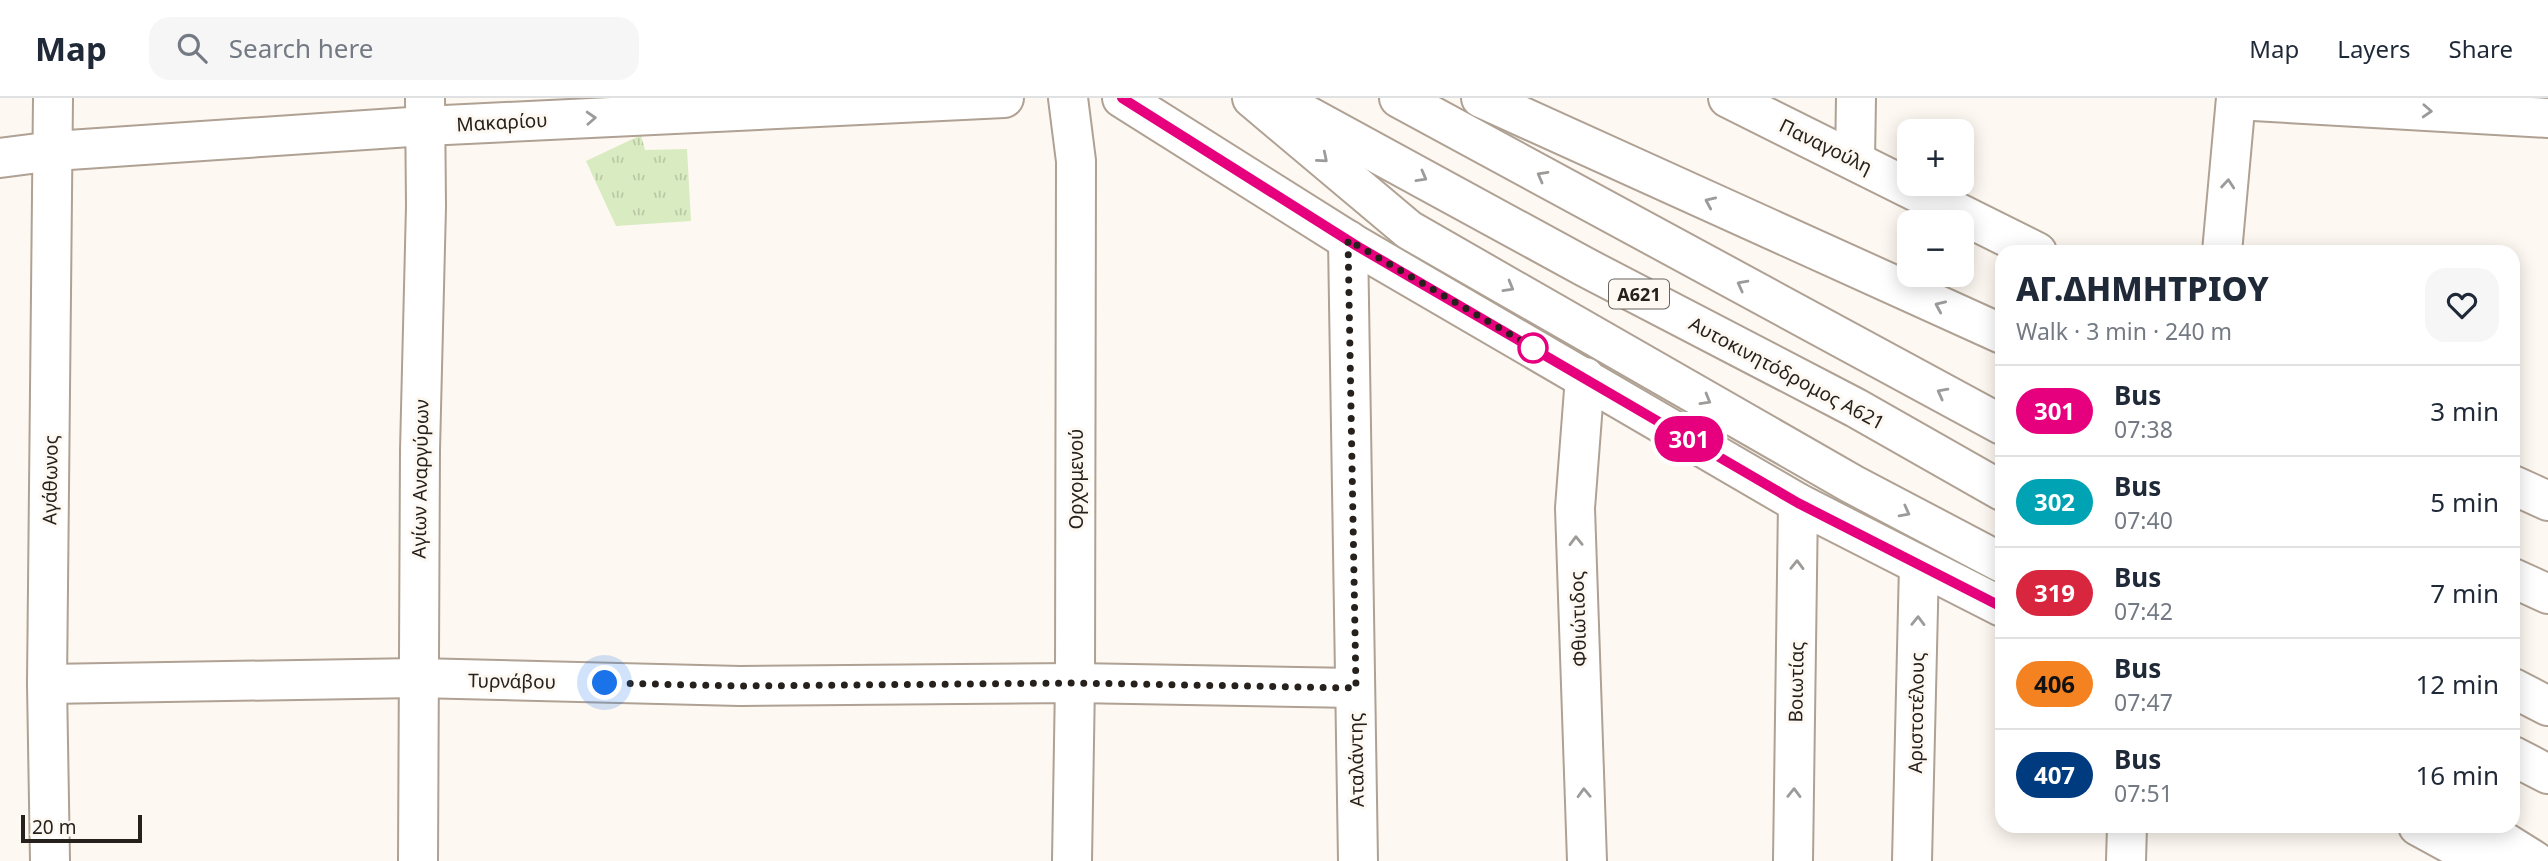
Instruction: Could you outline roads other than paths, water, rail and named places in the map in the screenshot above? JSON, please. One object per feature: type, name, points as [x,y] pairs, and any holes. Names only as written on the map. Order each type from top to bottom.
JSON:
[{"type":"main road","name":"Αγάθωνος","points":[[50,861],[47,684],[53,98]]},
{"type":"main road","name":"Μακαρίου","points":[[0,159],[54,150],[425,112],[1004,98]]},
{"type":"main road","name":"Ορχομενού","points":[[1068,98],[1076,160],[1072,861]]},
{"type":"main road","points":[[1122,98],[1348,240],[1798,503],[1995,603]]},
{"type":"main road","points":[[1252,98],[1409,230],[1853,484],[1995,558]]},
{"type":"main road","name":"Αυτοκινητόδρομος Α621","points":[[1275,98],[1585,267],[1856,408],[1995,487]]},
{"type":"main road","points":[[1399,98],[1995,421]]},
{"type":"main road","points":[[1481,98],[1995,331]]},
{"type":"main road","name":"Παναγούλη","points":[[1728,98],[2023,245]]},
{"type":"main road","points":[[1855,160],[1856,98]]},
{"type":"main road","points":[[2223,245],[2236,99],[2548,118]]},
{"type":"main road","name":"Αγίων Αναργύρων","points":[[418,861],[417,678],[426,206],[425,112]]},
{"type":"main road","name":"Αταλάντης","points":[[1348,240],[1358,861]]},
{"type":"main road","name":"Φθιώτιδος","points":[[1585,377],[1575,508],[1587,861]]},
{"type":"main road","points":[[2520,488],[2548,501]]},
{"type":"main road","name":"Βοιωτίας","points":[[1793,861],[1798,503]]},
{"type":"main road","name":"Αριστοτέλους","points":[[1912,861],[1919,565]]},
{"type":"main road","points":[[2520,581],[2548,594]]},
{"type":"main road","name":"Τυρνάβου","points":[[47,684],[417,678],[740,686],[1075,683],[1356,688]]},
{"type":"main road","points":[[2520,692],[2548,706]]},
{"type":"main road","points":[[2520,760],[2548,774]]},
{"type":"main road","points":[[2126,861],[2127,833]]},
{"type":"main road","points":[[2431,833],[2482,861]]},
{"type":"main road","points":[[2490,833],[2535,861]]}]
